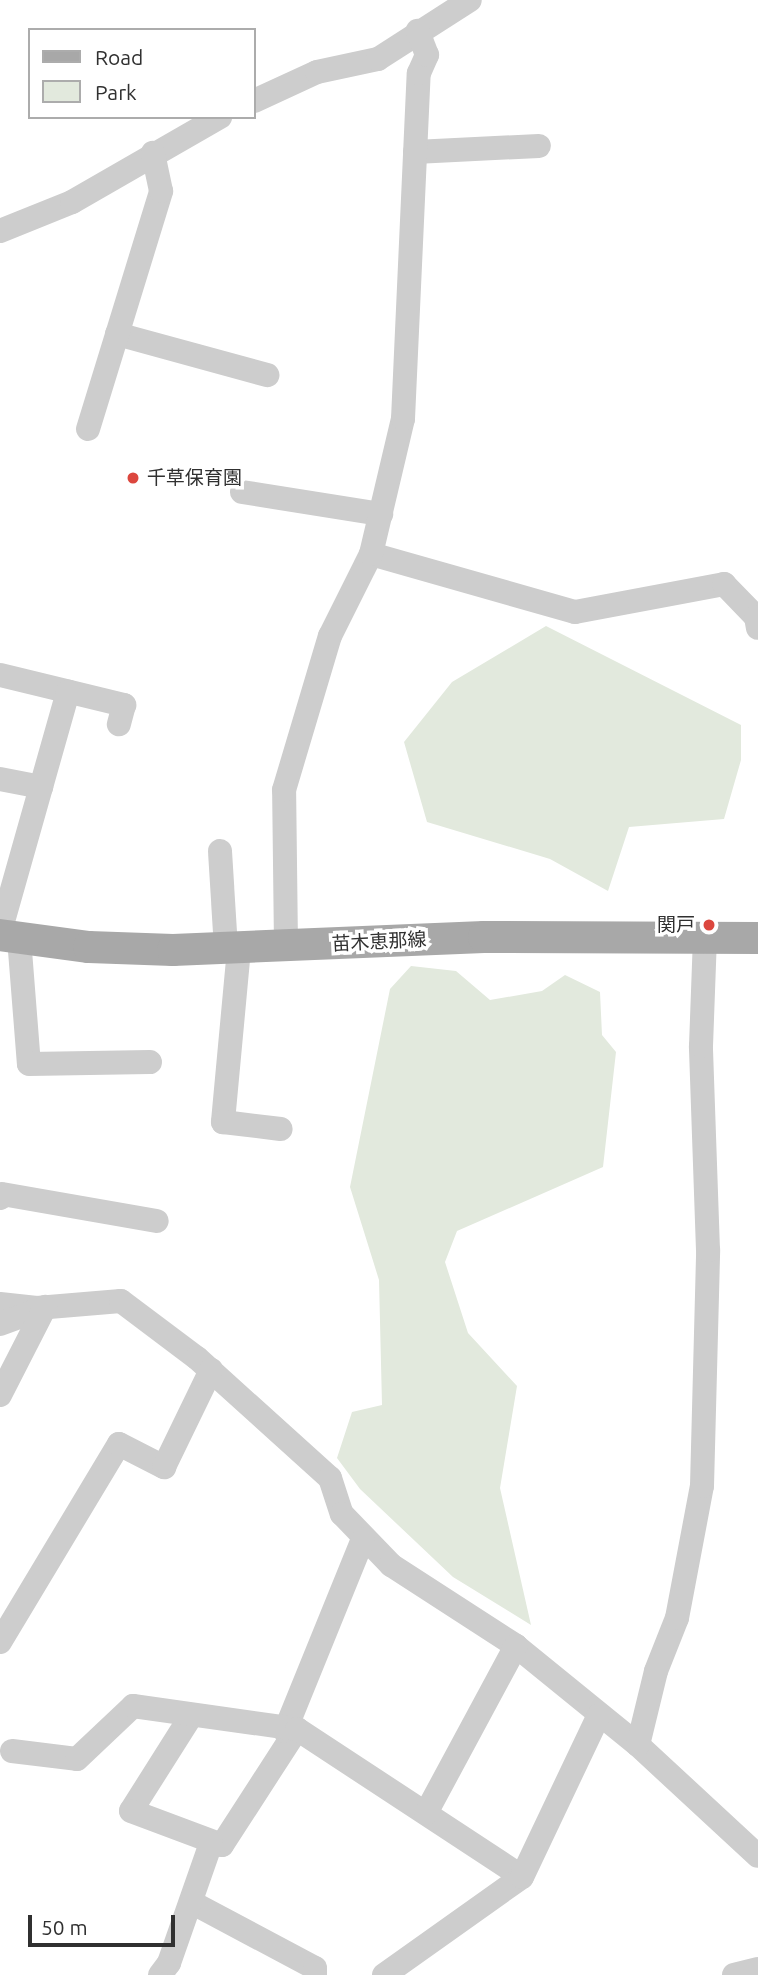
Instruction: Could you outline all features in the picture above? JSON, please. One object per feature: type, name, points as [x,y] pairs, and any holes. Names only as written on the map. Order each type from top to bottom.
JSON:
[{"type":"main road","name":"苗木恵那線","points":[[6,935],[89,947],[232,949],[286,945],[705,936],[758,938]]},
{"type":"street","points":[[256,100],[317,72],[378,59],[470,0]]},
{"type":"street","points":[[286,945],[284,790],[330,636],[371,554],[403,419],[419,73],[427,55],[418,31]]},
{"type":"street","points":[[0,231],[72,202],[216,119]]},
{"type":"street","points":[[415,152],[539,146]]},
{"type":"street","points":[[88,429],[161,191],[153,153]]},
{"type":"street","points":[[117,334],[267,375]]},
{"type":"street","points":[[242,492],[381,514]]},
{"type":"street","points":[[371,554],[575,612],[724,584],[757,621]]},
{"type":"street","points":[[0,675],[124,705],[119,724]]},
{"type":"street","points":[[68,691],[41,787],[6,935],[29,1064],[150,1062]]},
{"type":"street","points":[[0,779],[41,787]]},
{"type":"street","points":[[220,851],[232,949],[223,1122],[281,1129]]},
{"type":"street","points":[[638,1745],[656,1671],[677,1618],[702,1486],[708,1250],[701,1046],[705,936]]},
{"type":"street","points":[[0,1198],[2,1194],[157,1221]]},
{"type":"street","points":[[0,1304],[45,1307],[121,1301],[211,1370],[330,1478],[342,1514],[363,1539],[391,1564],[516,1646],[638,1745],[758,1856]]},
{"type":"street","points":[[0,1324],[45,1307]]},
{"type":"street","points":[[0,1395],[45,1307]]},
{"type":"street","points":[[3,1631],[119,1444],[164,1467],[211,1370]]},
{"type":"street","points":[[191,1716],[131,1811],[222,1845],[291,1730],[363,1539]]},
{"type":"street","points":[[426,1813],[516,1646]]},
{"type":"street","points":[[12,1751],[77,1759],[133,1706],[291,1730],[426,1813],[522,1877]]},
{"type":"street","points":[[384,1975],[522,1877],[599,1715]]},
{"type":"street","points":[[160,1975],[191,1902],[211,1843]]},
{"type":"street","points":[[191,1902],[315,1968],[315,1975]]},
{"type":"street","points":[[734,1975],[758,1969]]},
{"type":"green space","points":[[546,626],[741,725],[741,760],[724,819],[629,827],[608,891],[550,859],[427,822],[404,742],[452,682]]},
{"type":"green space","points":[[411,966],[456,971],[490,1000],[542,991],[565,975],[600,992],[602,1035],[616,1052],[603,1167],[457,1231],[445,1262],[468,1333],[517,1386],[500,1488],[531,1625],[453,1577],[360,1489],[337,1458],[352,1412],[382,1405],[379,1280],[350,1187],[390,989]]},
{"type":"place","name":"千草保育園","points":[[133,478]]},
{"type":"place","name":"関戸","points":[[709,925]]}]
